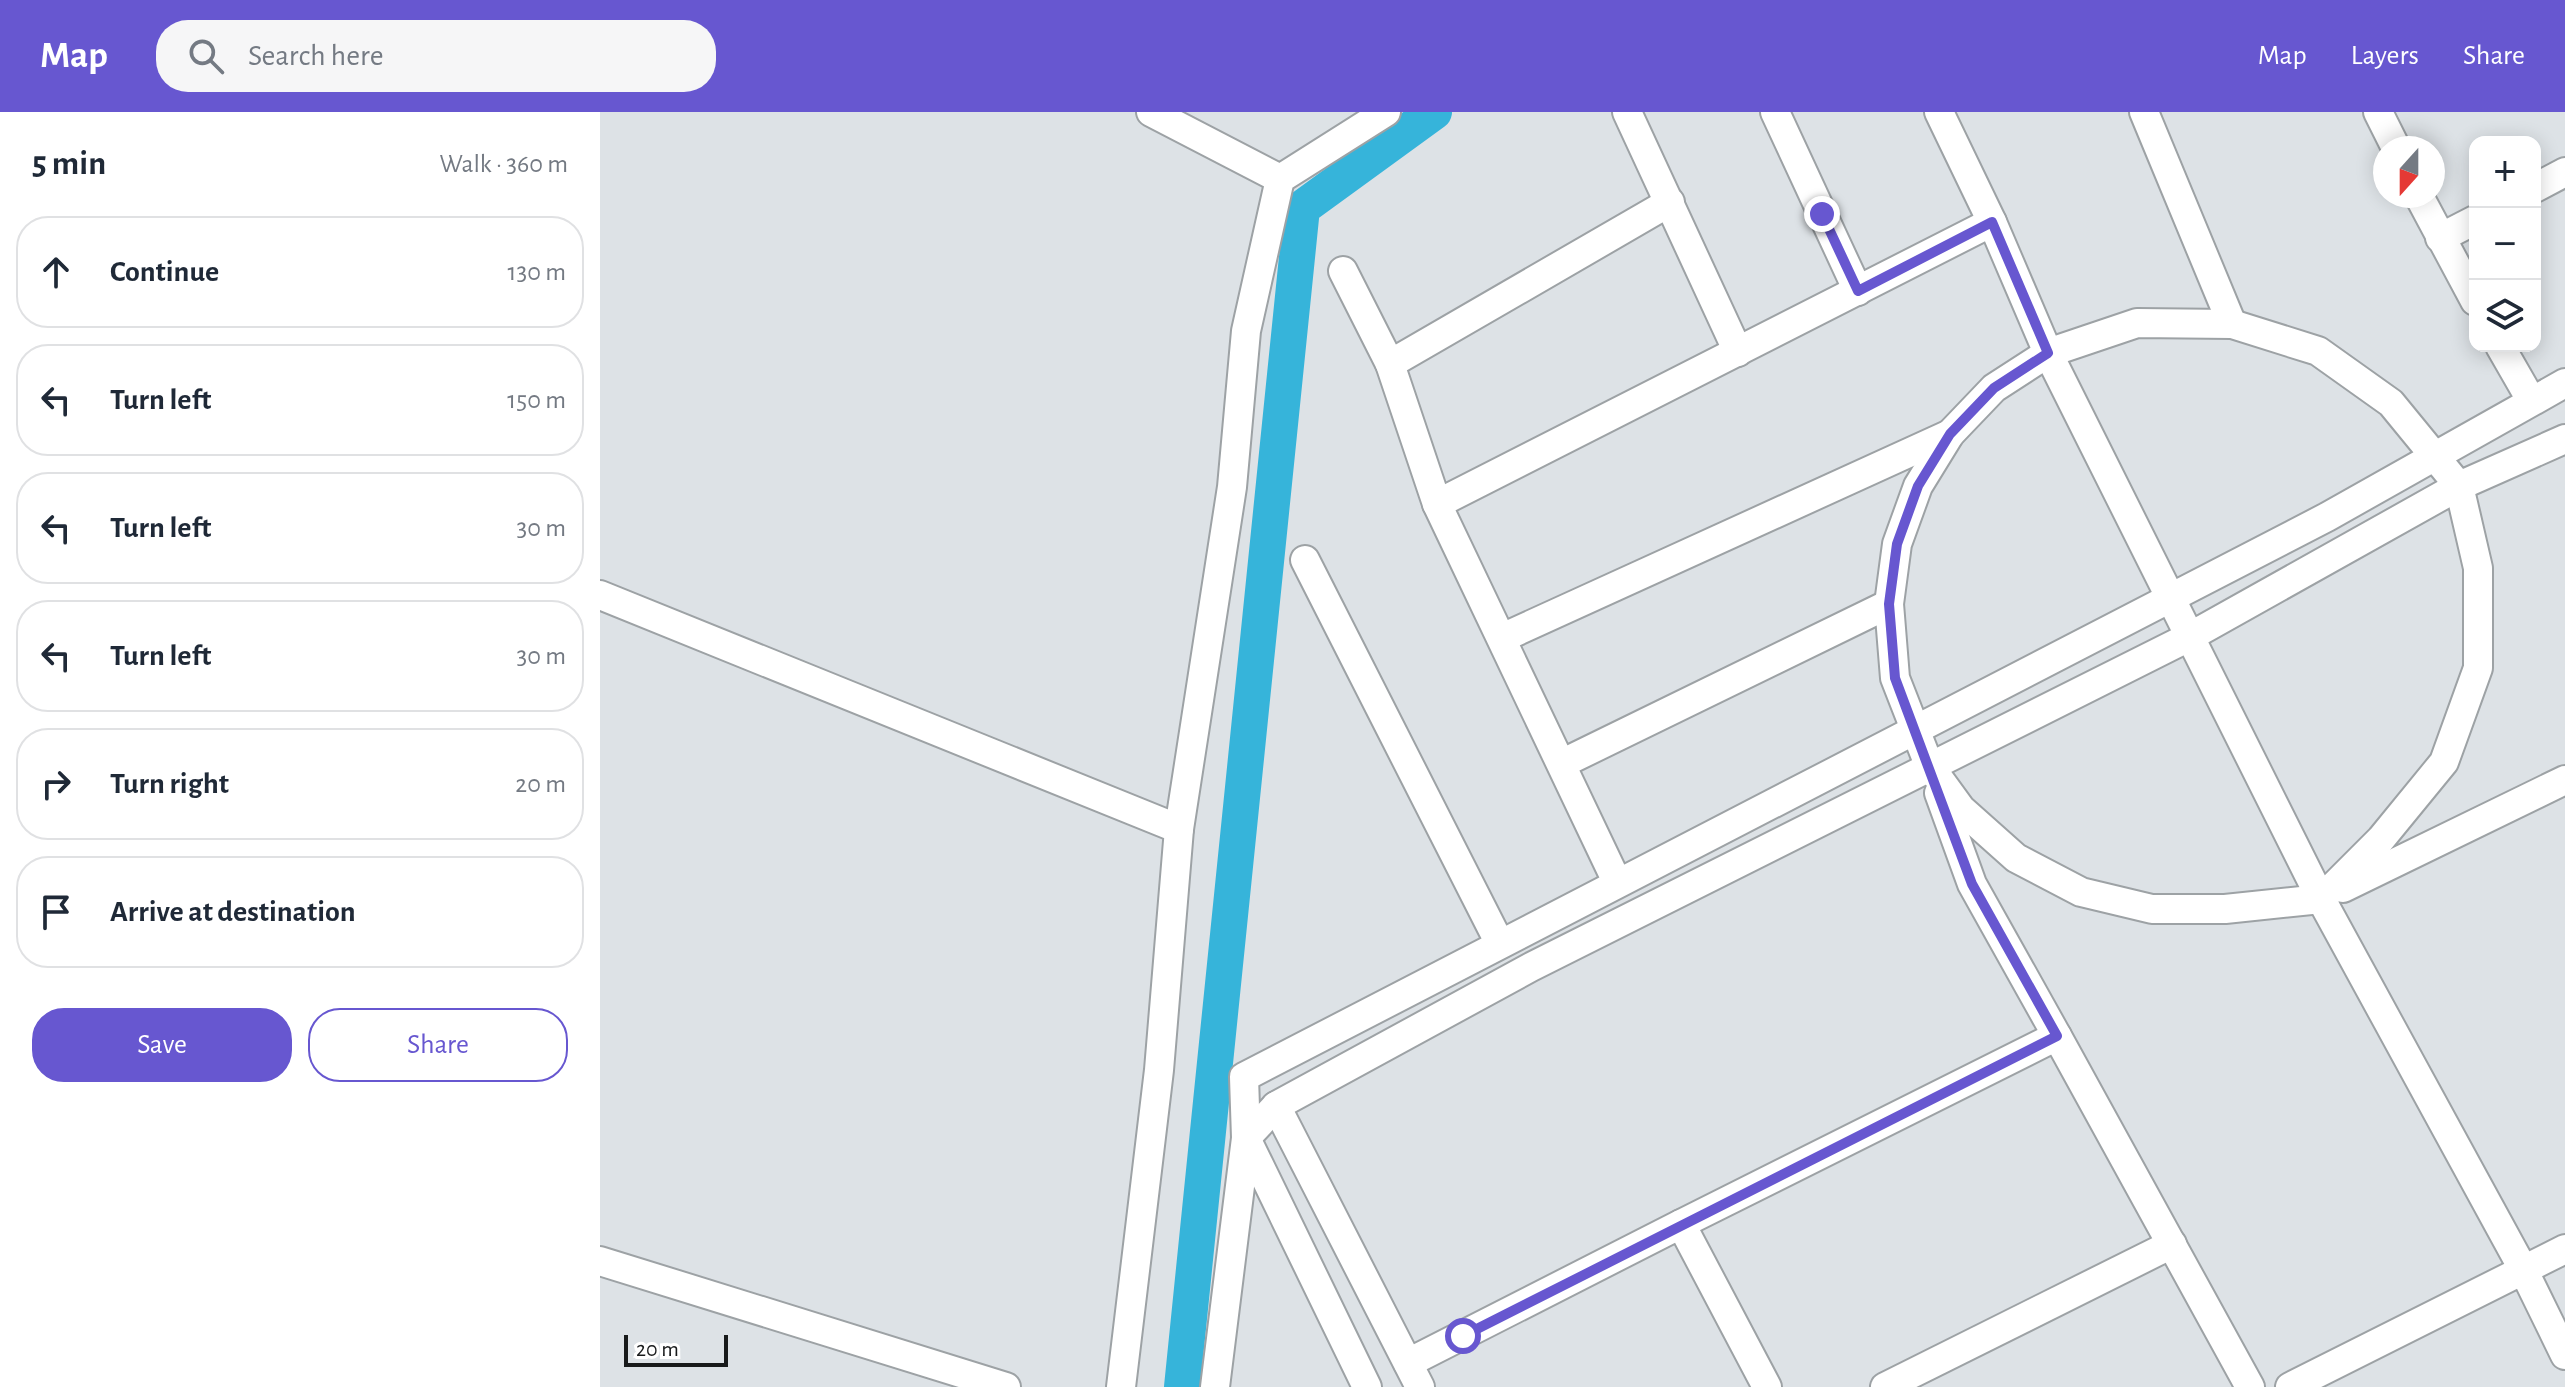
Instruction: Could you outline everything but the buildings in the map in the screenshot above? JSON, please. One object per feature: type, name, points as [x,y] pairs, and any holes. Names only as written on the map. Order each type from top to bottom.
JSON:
[{"type":"street","points":[[1151,112],[1280,179]]},
{"type":"street","points":[[1121,1387],[1159,1070],[1179,829],[1232,487],[1246,331],[1280,179],[1386,112]]},
{"type":"street","points":[[1627,112],[1738,352]]},
{"type":"street","points":[[1775,112],[1858,291]]},
{"type":"street","points":[[1939,112],[1992,222],[2048,353],[2321,899],[2523,1269],[2565,1355]]},
{"type":"street","points":[[2144,112],[2232,324]]},
{"type":"street","points":[[2378,112],[2390,136]]},
{"type":"street","points":[[2541,185],[2565,172]]},
{"type":"street","points":[[1390,364],[1670,202]]},
{"type":"street","points":[[2425,208],[2469,290]]},
{"type":"street","points":[[1437,504],[1992,222]]},
{"type":"street","points":[[2440,238],[2469,223]]},
{"type":"street","points":[[1343,271],[1390,364],[1437,504],[1563,763],[1617,882]]},
{"type":"street","points":[[2250,1387],[1972,884],[1895,678],[1889,604],[1902,529],[1918,486],[1950,434],[1994,388],[2048,353],[2137,323],[2232,324],[2318,351],[2391,403],[2459,486],[2478,568],[2478,668],[2444,762],[2381,839],[2321,899]]},
{"type":"street","points":[[2503,352],[2531,400]]},
{"type":"street","points":[[1215,1387],[1246,1138],[1244,1077],[1912,728],[2171,598],[2565,383]]},
{"type":"street","points":[[1502,638],[1950,434]]},
{"type":"street","points":[[1246,1138],[1276,1106],[1531,967],[2191,636],[2459,486],[2565,439]]},
{"type":"street","points":[[1305,560],[1500,944]]},
{"type":"street","points":[[600,595],[1179,829]]},
{"type":"street","points":[[1563,763],[1889,604]]},
{"type":"street","points":[[1929,765],[1961,809],[2016,858],[2081,892],[2152,909],[2225,909],[2321,899],[2565,780]]},
{"type":"street","points":[[1276,1106],[1414,1375],[1681,1224],[2057,1036]]},
{"type":"street","points":[[1246,1138],[1367,1387]]},
{"type":"street","points":[[1681,1224],[1767,1387]]},
{"type":"street","points":[[1885,1387],[2172,1244]]},
{"type":"street","points":[[2290,1387],[2565,1249]]},
{"type":"street","points":[[600,1261],[1006,1387]]},
{"type":"waterway","points":[[1182,1387],[1302,208],[1434,112]]},
{"type":"route","points":[[1463,1336],[2057,1036],[1972,884],[1895,678],[1889,604],[1897,544],[1918,486],[1950,434],[1994,388],[2048,353],[1992,222],[1858,291],[1822,214]]}]
